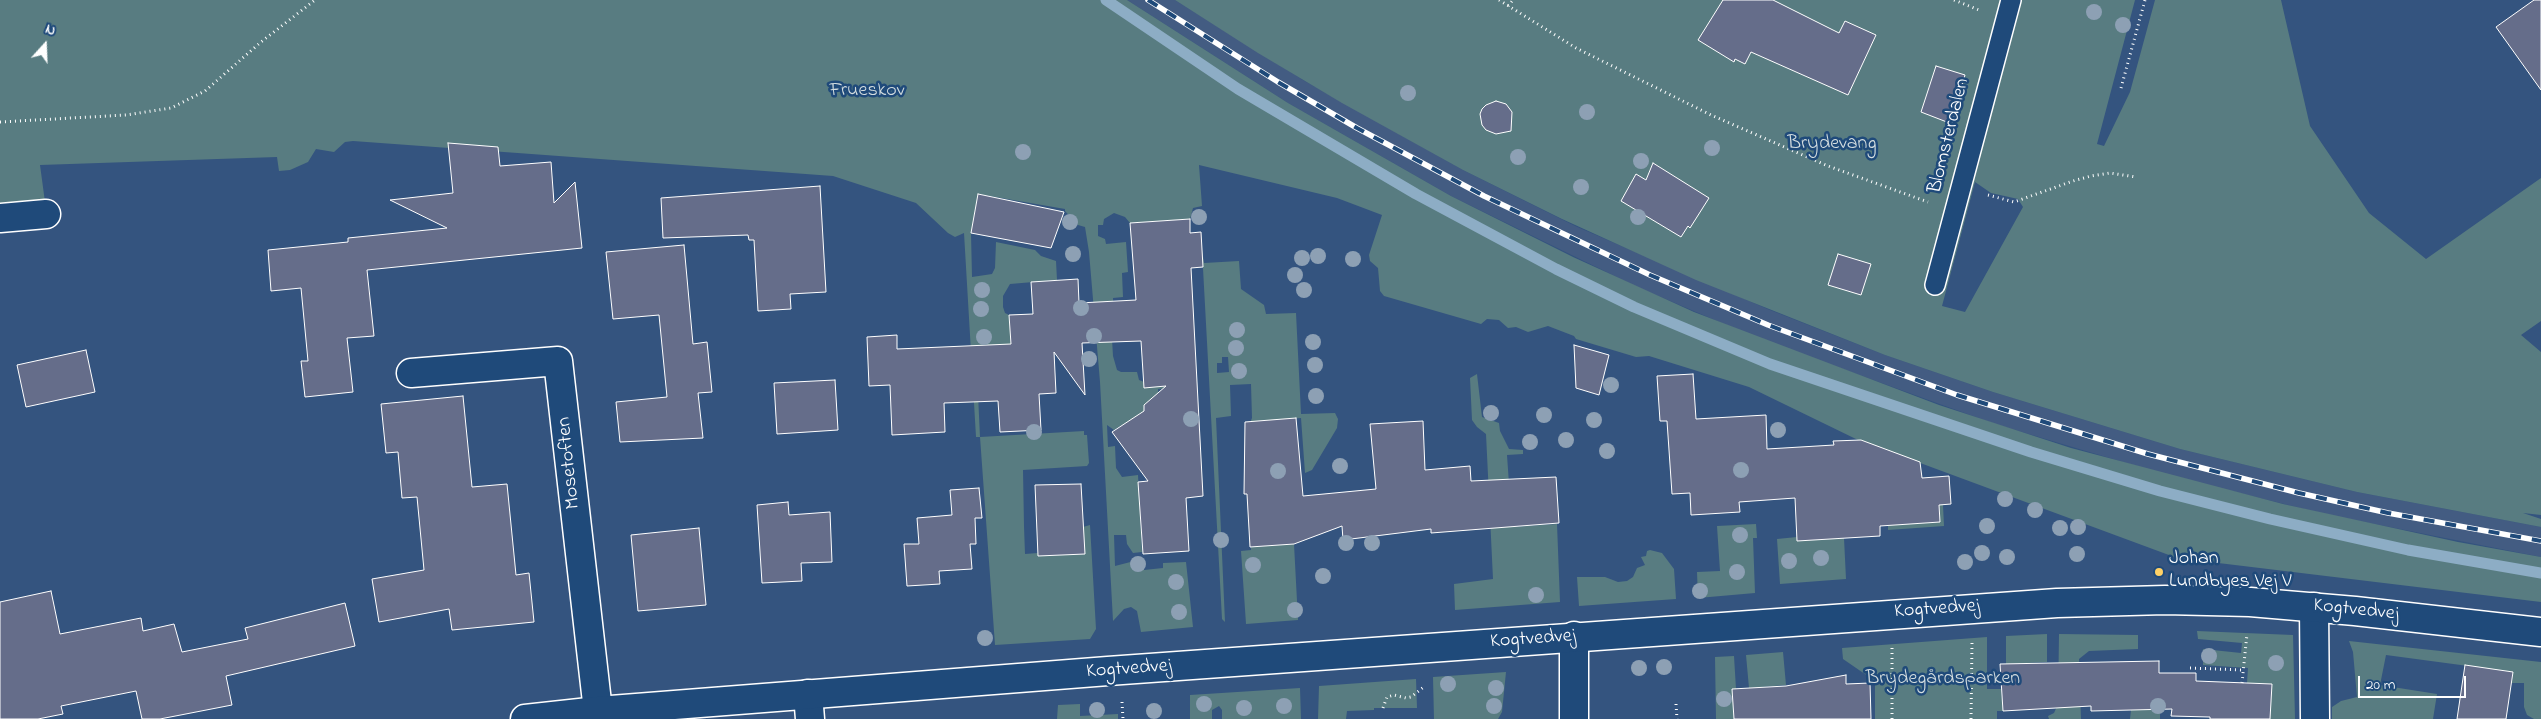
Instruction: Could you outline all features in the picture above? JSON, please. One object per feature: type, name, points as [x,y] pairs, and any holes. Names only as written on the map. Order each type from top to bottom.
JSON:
[{"type":"street","points":[[0,218],[46,214]]},
{"type":"street","name":"Mosetoften","points":[[412,373],[558,361],[598,711]]},
{"type":"street","name":"Kogtvedvej","points":[[524,719],[598,711],[809,707],[1574,636],[1972,607],[2184,600],[2314,607],[2541,632]]},
{"type":"street","points":[[2314,607],[2315,719]]},
{"type":"street","points":[[1574,636],[1574,719]]},
{"type":"lane","name":"Blomsterdalen","points":[[1936,285],[2011,0]]},
{"type":"path","points":[[0,122],[126,115],[171,108],[205,91],[261,42],[314,0]]},
{"type":"path","points":[[1499,0],[1584,52],[1711,116],[1828,166],[1954,212]]},
{"type":"path","points":[[1508,6],[1513,0]]},
{"type":"path","points":[[2121,88],[2145,0]]},
{"type":"path","points":[[1962,185],[2014,202],[2091,176],[2110,173],[2136,177]]},
{"type":"path","points":[[1971,719],[1972,607]]},
{"type":"path","points":[[1892,613],[1892,719]]},
{"type":"path","points":[[2242,683],[2246,643]]},
{"type":"path","points":[[2190,668],[2243,670]]},
{"type":"path","points":[[1383,708],[1387,697],[1394,695],[1406,698],[1411,697],[1425,686]]},
{"type":"path","points":[[1676,704],[1677,719]]},
{"type":"path","points":[[1122,706],[1123,719]]},
{"type":"shaded area","points":[[1127,0],[1175,0],[1303,80],[1463,170],[1575,226],[1770,310],[1885,355],[1993,392],[2180,449],[2357,492],[2541,527],[2541,557],[2329,515],[2170,476],[1995,424],[1757,338],[1635,286],[1451,196],[1288,103]]},
{"type":"green space","name":"Frueskov","points":[[0,0],[1127,0],[1288,103],[1451,196],[1573,257],[1694,312],[1939,405],[2071,448],[2283,504],[2458,542],[2541,557],[2541,602],[2177,558],[1858,440],[1749,387],[1649,356],[1636,357],[1576,339],[1574,336],[1548,326],[1528,332],[1516,327],[1508,328],[1499,320],[1487,319],[1481,324],[1384,296],[1380,291],[1378,268],[1370,261],[1369,255],[1382,215],[1337,198],[1199,165],[1202,206],[1193,208],[1190,219],[1130,223],[1125,217],[1114,213],[1104,219],[1103,225],[1098,225],[1098,236],[1105,239],[1106,244],[1126,242],[1128,272],[1122,273],[1123,297],[1113,298],[1115,338],[1112,339],[1113,356],[1117,370],[1121,372],[1137,372],[1139,380],[1144,382],[1195,380],[1195,387],[1158,389],[1159,401],[1129,433],[1122,425],[1114,430],[1107,425],[1108,447],[1115,446],[1116,468],[1122,477],[1138,475],[1142,552],[1133,553],[1127,544],[1126,535],[1114,535],[1115,566],[1142,559],[1144,570],[1163,568],[1163,563],[1186,562],[1193,627],[1141,632],[1137,611],[1131,607],[1124,609],[1113,621],[1100,382],[1089,252],[1085,227],[1078,225],[1065,209],[978,194],[971,233],[972,277],[992,274],[995,268],[996,242],[1035,250],[1041,256],[1056,261],[1057,280],[1010,284],[1003,296],[1003,307],[1005,313],[1009,315],[1013,371],[978,394],[980,437],[976,437],[964,233],[955,237],[948,233],[916,203],[833,176],[353,141],[345,142],[334,152],[316,149],[308,162],[290,170],[279,171],[277,157],[40,165],[45,202],[0,203]]},
{"type":"green space","name":"Brydevang","points":[[1175,0],[2135,0],[2097,144],[2104,146],[2130,92],[2155,0],[2281,0],[2310,126],[2369,213],[2426,259],[2541,178],[2541,321],[2521,335],[2541,352],[2541,515],[2523,513],[2541,519],[2541,527],[2357,492],[2180,449],[1993,392],[1885,355],[1696,280],[1562,219],[1463,170],[1342,103],[1258,53]],"holes":[[[1975,182],[1991,193],[2018,199],[2023,207],[1965,312],[1942,306]]]},
{"type":"green space","points":[[1202,250],[1204,263],[1239,261],[1241,289],[1264,305],[1266,314],[1296,313],[1301,414],[1335,413],[1338,419],[1337,428],[1312,470],[1305,473],[1301,418],[1259,421],[1246,433],[1252,418],[1251,384],[1230,385],[1231,416],[1216,418],[1225,622],[1222,619]],"holes":[[[1222,357],[1228,357],[1229,372],[1217,373],[1217,363],[1222,363]]]},
{"type":"green space","points":[[1477,374],[1482,417],[1499,423],[1500,431],[1509,449],[1523,450],[1523,454],[1507,455],[1512,527],[1557,524],[1560,602],[1455,610],[1454,584],[1493,579],[1486,434],[1472,420],[1470,378]]},
{"type":"green space","points":[[1084,431],[1084,435],[1087,435],[1089,463],[1087,466],[1023,470],[1025,554],[1038,553],[1039,556],[1084,554],[1083,527],[1090,525],[1096,629],[1090,639],[995,645],[980,437]]},
{"type":"green space","points":[[1939,505],[1943,505],[1944,526],[1888,530],[1888,525],[1940,522]]},
{"type":"green space","points":[[1756,524],[1757,538],[1753,538],[1755,593],[1698,598],[1697,572],[1720,571],[1717,526]]},
{"type":"green space","points":[[1797,537],[1797,541],[1844,538],[1846,579],[1780,584],[1777,539]]},
{"type":"green space","points":[[1294,544],[1298,620],[1246,624],[1241,551],[1251,550],[1251,547]]},
{"type":"green space","points":[[1647,551],[1662,553],[1674,569],[1676,599],[1579,606],[1577,577],[1605,577],[1618,582],[1627,581],[1633,577],[1637,568],[1645,565],[1641,557],[1646,556]]},
{"type":"green space","points":[[2197,631],[2293,635],[2295,719],[2270,719],[2272,684],[2247,683],[2248,668],[2203,665],[2203,649],[2241,653],[2242,643],[2198,639]]},
{"type":"green space","points":[[2047,634],[2047,662],[2006,664],[2006,636]]},
{"type":"green space","points":[[2059,634],[2138,635],[2138,649],[2089,651],[2079,659],[2081,719],[2049,719],[2048,716],[2054,713],[2058,704]]},
{"type":"green space","name":"Brydegårdsparken","points":[[1987,637],[1987,689],[2001,689],[2003,711],[1997,711],[1997,719],[1875,719],[1875,681],[1843,659],[1842,648]]},
{"type":"green space","points":[[2349,641],[2541,662],[2541,719],[2534,719],[2527,715],[2524,707],[2524,683],[2512,683],[2513,672],[2386,655],[2380,685],[2437,694],[2433,719],[2332,719],[2332,707],[2341,701],[2357,697],[2353,652]]},
{"type":"green space","points":[[1783,652],[1786,685],[1749,688],[1746,655]]},
{"type":"green space","points":[[1734,656],[1736,689],[1732,690],[1734,719],[1716,719],[1715,657]]},
{"type":"green space","points":[[1506,672],[1502,712],[1498,719],[1434,719],[1433,677]]},
{"type":"green space","points":[[1416,679],[1417,708],[1374,708],[1374,710],[1347,711],[1346,719],[1318,719],[1319,686]]},
{"type":"green space","points":[[1300,688],[1301,719],[1222,719],[1222,710],[1219,706],[1212,710],[1212,719],[1190,719],[1190,695]]},
{"type":"green space","points":[[2160,693],[2160,719],[2130,719],[2131,710]]},
{"type":"green space","points":[[1080,704],[1080,716],[1118,714],[1118,719],[1057,719],[1058,705]]},
{"type":"building","points":[[1723,0],[1773,0],[1839,33],[1845,21],[1876,35],[1848,95],[1751,52],[1745,64],[1735,59],[1734,62],[1698,40]]},
{"type":"building","points":[[2534,0],[2541,0],[2541,90],[2496,27]]},
{"type":"building","points":[[1936,66],[1965,75],[1959,96],[1962,97],[1952,124],[1921,112]]},
{"type":"building","points":[[1496,101],[1506,104],[1512,112],[1511,131],[1496,134],[1486,130],[1482,125],[1480,114],[1482,109]]},
{"type":"building","points":[[448,143],[498,147],[500,166],[551,162],[554,203],[575,182],[582,248],[367,270],[374,336],[347,338],[353,392],[305,397],[301,361],[308,361],[301,288],[271,291],[268,250],[348,242],[348,238],[447,228],[390,200],[453,193]]},
{"type":"building","points":[[1653,163],[1709,198],[1690,228],[1688,226],[1681,237],[1621,201],[1636,174],[1646,180]]},
{"type":"building","points":[[820,186],[826,292],[790,294],[791,309],[758,311],[754,240],[749,240],[748,235],[663,238],[661,198]]},
{"type":"building","points":[[978,194],[1064,212],[1051,248],[971,233]]},
{"type":"building","points":[[1190,219],[1190,233],[1201,232],[1203,267],[1191,268],[1203,496],[1186,498],[1189,551],[1143,554],[1138,482],[1148,481],[1112,432],[1144,411],[1144,405],[1166,386],[1144,388],[1141,341],[1082,343],[1085,395],[1054,352],[1056,393],[1039,394],[1041,430],[1000,432],[998,401],[944,403],[945,432],[892,435],[890,385],[869,386],[867,337],[897,335],[897,349],[1011,344],[1009,315],[1033,314],[1031,282],[1078,279],[1079,303],[1136,300],[1130,223]]},
{"type":"building","points":[[684,245],[693,344],[707,342],[712,392],[698,393],[703,438],[620,442],[616,402],[667,397],[659,315],[613,319],[606,252]]},
{"type":"building","points":[[1838,254],[1871,264],[1861,295],[1828,285]]},
{"type":"building","points":[[1574,345],[1609,355],[1599,395],[1576,388]]},
{"type":"building","points":[[86,350],[95,392],[26,407],[17,365]]},
{"type":"building","points":[[1693,374],[1696,419],[1766,415],[1767,449],[1834,445],[1833,441],[1861,440],[1920,462],[1922,478],[1949,476],[1951,504],[1939,505],[1940,522],[1880,526],[1880,536],[1797,541],[1795,498],[1739,502],[1740,512],[1691,515],[1690,493],[1672,494],[1667,421],[1660,421],[1657,376]]},
{"type":"building","points":[[835,380],[838,430],[777,434],[774,383]]},
{"type":"building","points":[[463,396],[472,487],[507,484],[516,575],[529,573],[534,622],[452,630],[449,609],[379,622],[372,579],[424,570],[417,497],[402,498],[398,452],[386,453],[381,404]]},
{"type":"building","points":[[1296,418],[1303,496],[1376,489],[1370,424],[1423,421],[1425,470],[1470,466],[1471,481],[1556,477],[1559,523],[1431,533],[1431,529],[1343,540],[1342,526],[1294,544],[1250,547],[1247,494],[1244,494],[1245,422]]},
{"type":"building","points":[[1081,484],[1085,554],[1038,556],[1035,485]]},
{"type":"building","points":[[979,488],[982,518],[975,518],[976,544],[970,544],[972,569],[939,571],[940,584],[907,586],[904,544],[919,544],[917,518],[952,515],[950,490]]},
{"type":"building","points":[[788,502],[789,515],[830,512],[832,562],[801,563],[802,581],[762,583],[757,505]]},
{"type":"building","points":[[699,528],[706,605],[638,611],[631,535]]},
{"type":"building","points":[[51,591],[60,634],[141,618],[143,631],[174,624],[182,652],[248,639],[245,628],[345,603],[355,646],[226,676],[232,705],[160,719],[142,719],[136,691],[61,706],[63,714],[38,719],[0,719],[0,602]]},
{"type":"building","points":[[2159,661],[2159,673],[2196,673],[2196,681],[2272,684],[2270,719],[2210,719],[2210,717],[2171,716],[2172,709],[2091,711],[2091,706],[2003,711],[2000,664]]},
{"type":"building","points":[[2465,665],[2513,672],[2506,719],[2457,719]]},
{"type":"building","points":[[1846,675],[1846,684],[1870,683],[1871,719],[1734,719],[1732,689],[1786,686]]},
{"type":"waterway","points":[[1106,0],[1238,89],[1416,194],[1556,269],[1634,307],[1770,364],[2031,452],[2160,491],[2270,519],[2408,550],[2541,573]]},
{"type":"railway","points":[[1148,0],[1278,82],[1357,128],[1484,196],[1650,275],[1768,325],[1957,395],[2148,454],[2299,493],[2388,513],[2541,541]]},
{"type":"place","name":"Johan Lundbyes Vej V","points":[[2159,572]]}]
